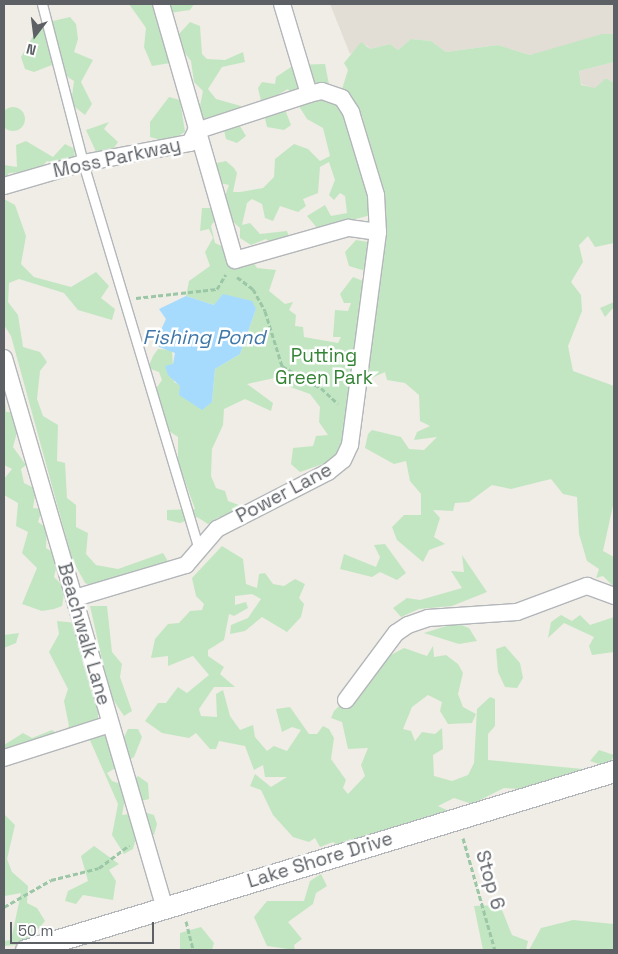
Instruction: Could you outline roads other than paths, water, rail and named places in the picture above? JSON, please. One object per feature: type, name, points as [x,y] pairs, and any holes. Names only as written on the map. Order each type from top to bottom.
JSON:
[{"type":"street","points":[[161,4],[231,266],[348,228],[378,232]]},
{"type":"street","points":[[282,4],[309,94]]},
{"type":"street","name":"Power Lane","points":[[75,598],[186,565],[217,529],[342,460],[350,445],[378,232],[376,195],[351,112],[342,98],[322,91],[309,94]]},
{"type":"street","name":"Moss Parkway","points":[[4,186],[83,163],[190,143],[196,131],[309,94]]},
{"type":"street","name":"Beachwalk Lane","points":[[4,358],[143,834],[174,906]]},
{"type":"street","points":[[346,700],[396,634],[408,625],[428,618],[517,612],[587,586],[614,596]]},
{"type":"street","points":[[4,758],[110,724]]},
{"type":"street","name":"Lake Shore Drive","points":[[26,950],[614,771]]},
{"type":"lane","points":[[42,4],[83,163],[199,549]]},
{"type":"water","name":"Fishing Pond","points":[[223,294],[252,301],[256,309],[240,354],[215,369],[212,402],[202,410],[179,395],[180,386],[168,375],[165,366],[173,364],[175,353],[154,345],[166,319],[159,309],[186,296],[214,305]]},
{"type":"park label","name":"Putting Green Park","points":[[324,367]]}]
